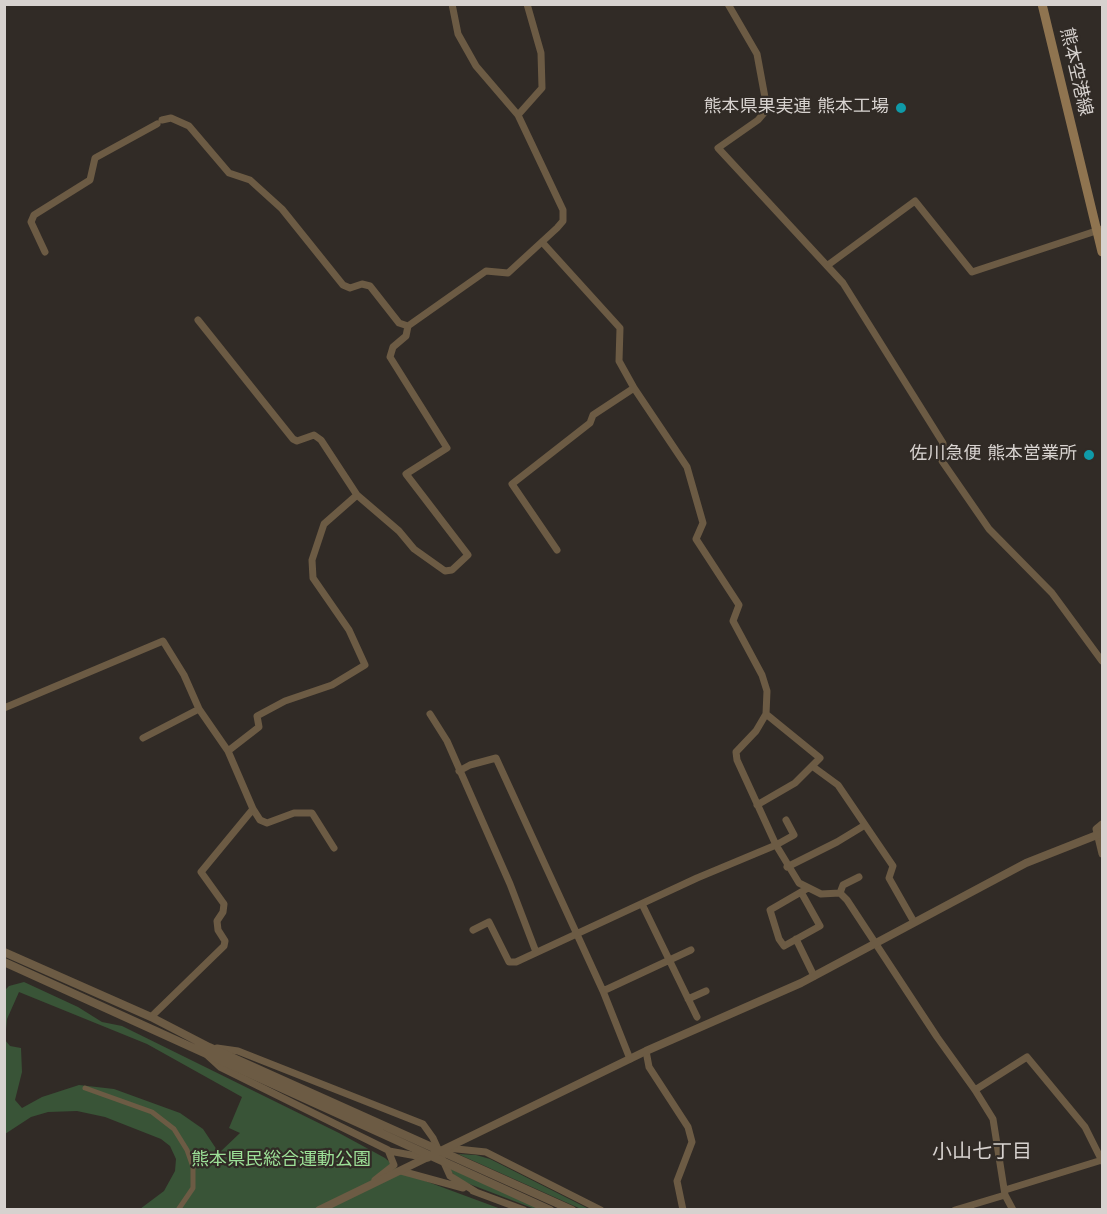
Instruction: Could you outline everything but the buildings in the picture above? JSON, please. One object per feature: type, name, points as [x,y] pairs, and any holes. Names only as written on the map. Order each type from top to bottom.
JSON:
[{"type":"main road","name":"熊本空港線","points":[[1042,4],[1099,229],[1102,252]]},
{"type":"street","points":[[198,320],[293,439],[297,441],[314,435],[321,440],[357,495],[399,531],[414,549],[445,571],[452,570],[468,555],[406,474],[447,448],[390,357],[393,347],[406,336],[408,326],[486,271],[508,273],[563,220],[562,210],[518,115],[476,66],[456,30],[452,4]]},
{"type":"street","points":[[518,115],[542,88],[541,53],[527,4]]},
{"type":"street","points":[[728,4],[757,54],[766,103],[764,113],[758,120],[718,148],[777,214],[828,265],[868,320],[943,443],[942,461],[988,529],[1052,593],[1102,661]]},
{"type":"street","points":[[45,252],[31,222],[34,215],[90,180],[95,158],[159,122],[171,118],[189,126],[229,173],[250,180],[282,208],[343,285],[350,288],[362,284],[370,286],[399,323],[408,326]]},
{"type":"street","points":[[828,265],[915,201],[972,272],[1099,229]]},
{"type":"street","points":[[542,242],[620,328],[619,360],[634,388],[687,467],[703,523],[696,539],[739,605],[733,621],[762,675],[767,691],[766,714],[756,731],[736,752],[737,760],[776,845],[787,867],[804,890],[820,926],[784,946],[779,939],[770,910],[804,890],[821,894],[840,893]]},
{"type":"street","points":[[557,550],[512,484],[590,423],[593,415],[634,388]]},
{"type":"street","points":[[228,751],[259,727],[257,716],[285,701],[332,685],[365,665],[349,630],[313,578],[312,560],[324,524],[357,495]]},
{"type":"street","points":[[4,708],[163,641],[184,675],[200,709],[228,751],[260,820],[267,823],[308,812],[334,848]]},
{"type":"street","points":[[143,738],[200,709]]},
{"type":"street","points":[[430,714],[447,741],[510,884],[536,952]]},
{"type":"street","points":[[757,805],[795,783],[820,758],[766,714]]},
{"type":"street","points":[[459,771],[470,765],[496,758],[603,991],[630,1059]]},
{"type":"street","points":[[812,766],[838,785],[892,866],[889,878],[914,922]]},
{"type":"street","points":[[151,1017],[181,985],[224,946],[225,941],[218,930],[217,921],[223,912],[224,904],[201,872],[253,809]]},
{"type":"street","points":[[473,930],[489,922],[510,962],[516,962],[794,836],[786,820]]},
{"type":"street","points":[[1102,824],[1096,829],[1100,834],[1102,854]]},
{"type":"street","points":[[787,867],[865,825]]},
{"type":"street","points":[[318,1209],[646,1051],[814,976],[1026,863],[1100,834]]},
{"type":"street","points":[[840,893],[843,885],[859,877]]},
{"type":"street","points":[[840,893],[877,943],[993,1119],[1005,1192],[1013,1209]]},
{"type":"street","points":[[642,904],[697,1017]]},
{"type":"street","points":[[796,939],[814,976]]},
{"type":"street","points":[[603,991],[692,950]]},
{"type":"street","points":[[4,952],[10,962],[468,1167],[572,1209]]},
{"type":"street","points":[[10,962],[151,1017],[208,1051],[220,1067],[387,1150],[428,1158]]},
{"type":"street","points":[[4,975],[10,962]]},
{"type":"street","points":[[688,999],[706,991]]},
{"type":"street","points":[[208,1051],[238,1051],[423,1124],[443,1150],[450,1176],[476,1192]]},
{"type":"street","points":[[646,1051],[649,1067],[688,1127],[692,1142],[677,1180],[683,1209]]},
{"type":"street","points":[[955,1209],[1102,1161],[1085,1127],[1027,1057],[975,1090]]},
{"type":"street","points":[[85,1088],[152,1112],[174,1129],[187,1150],[193,1167],[194,1188],[178,1209]]},
{"type":"street","points":[[369,1186],[394,1165],[387,1150]]},
{"type":"street","points":[[443,1150],[486,1152],[601,1209]]},
{"type":"street","points":[[468,1167],[550,1209]]},
{"type":"street","points":[[401,1171],[476,1192],[524,1209]]},
{"type":"green space","name":"熊本県民総合運動公園","points":[[24,982],[78,1007],[102,1022],[122,1026],[339,1133],[385,1158],[401,1172],[501,1209],[140,1209],[164,1191],[175,1171],[176,1159],[170,1146],[161,1139],[105,1117],[77,1111],[48,1112],[31,1117],[5,1134],[4,991],[9,986]],"holes":[[[19,992],[147,1044],[242,1097],[229,1128],[240,1133],[219,1153],[203,1129],[180,1113],[114,1089],[79,1085],[42,1097],[22,1108],[15,1100],[22,1072],[21,1048],[10,1046],[5,1040],[7,1019]]]},
{"type":"green space","points":[[458,1154],[490,1159],[589,1209],[581,1209]]},
{"type":"green space","points":[[447,1167],[542,1209],[535,1209],[459,1180]]},
{"type":"place","name":"熊本県果実連 熊本工場","points":[[901,108]]},
{"type":"place","name":"佐川急便 熊本営業所","points":[[1089,455]]},
{"type":"district","name":"小山七丁目","points":[[982,1153]]}]
